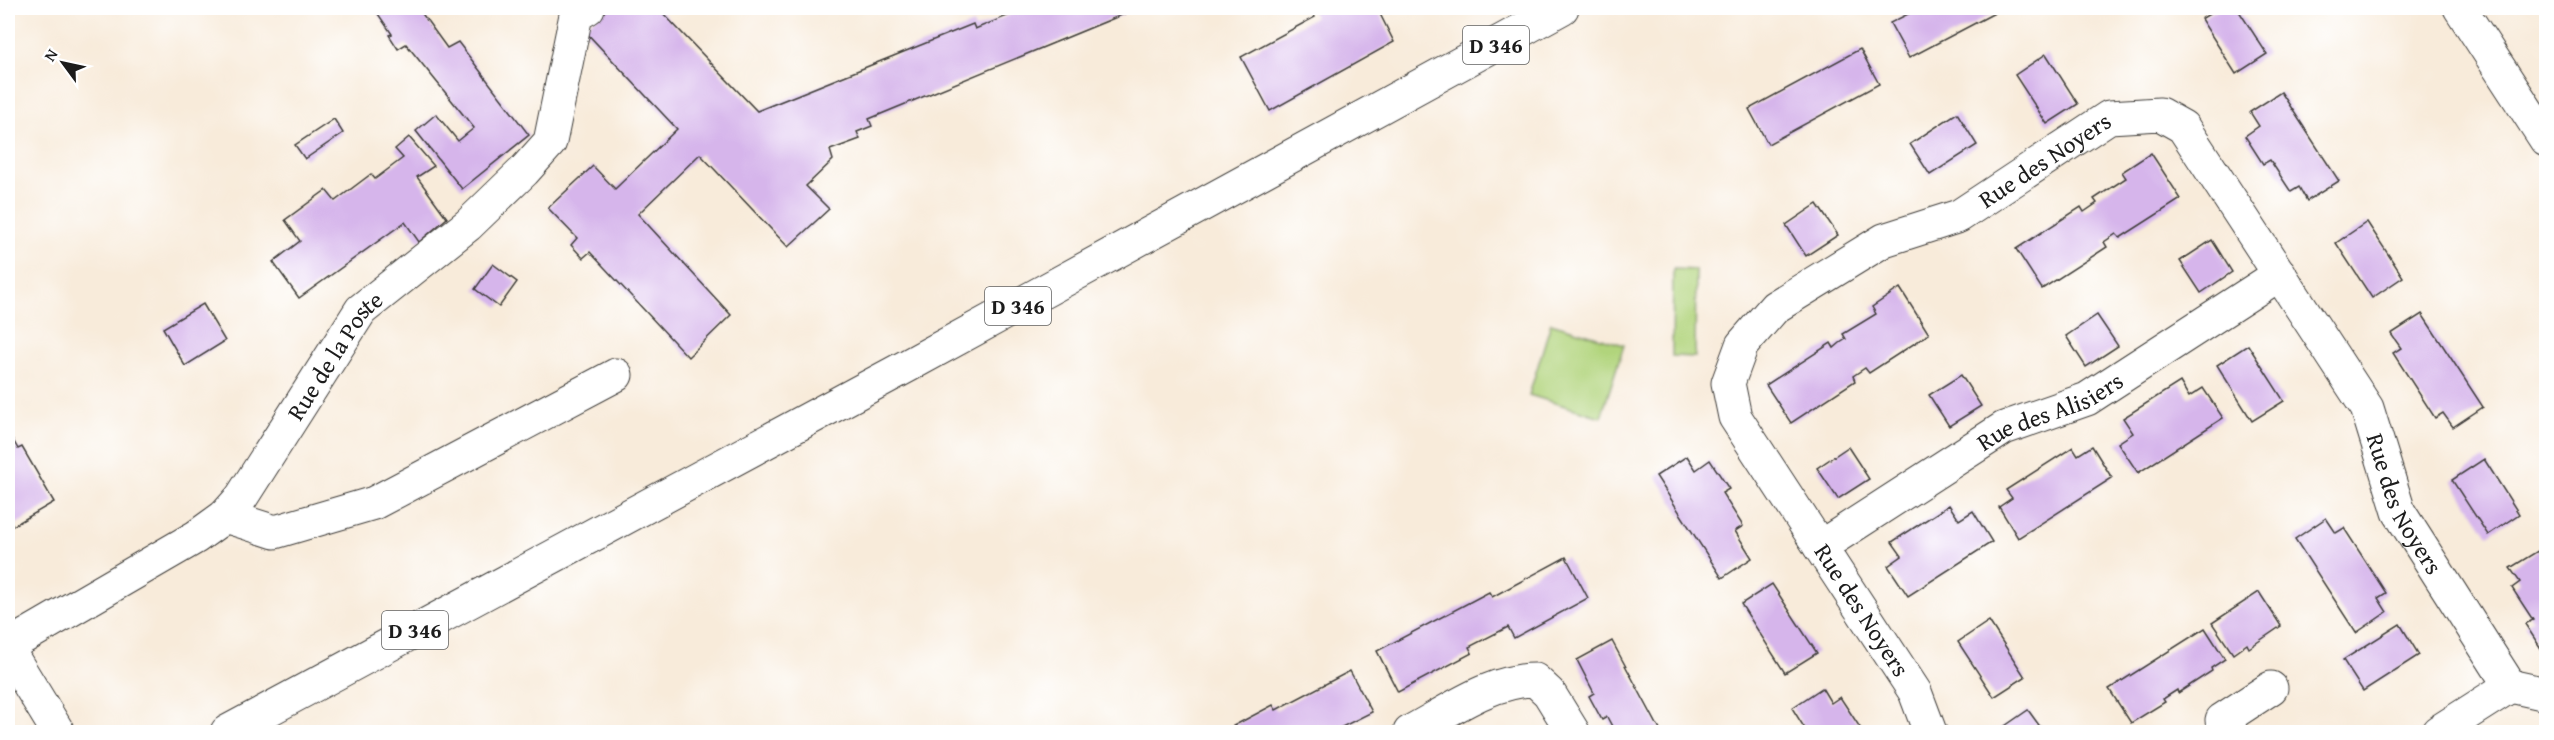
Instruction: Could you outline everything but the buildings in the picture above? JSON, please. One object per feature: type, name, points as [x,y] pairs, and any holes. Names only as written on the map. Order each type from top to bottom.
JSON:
[{"type":"street","name":"D 346","points":[[227,732],[920,359],[1562,8]]},
{"type":"street","points":[[2460,8],[2547,140]]},
{"type":"street","name":"Rue de la Poste","points":[[8,648],[196,537],[225,516],[255,477],[361,310],[468,225],[524,171],[550,142],[582,11]]},
{"type":"street","name":"Rue des Noyers","points":[[1930,732],[1915,692],[1735,417],[1728,383],[1742,345],[1774,307],[1884,240],[1959,216],[2109,117],[2160,114],[2183,128],[2367,408],[2399,512],[2510,686]]},
{"type":"street","name":"Rue des Alisiers","points":[[1820,547],[2004,428],[2087,399],[2280,274]]},
{"type":"street","points":[[225,516],[274,532],[374,503],[616,375]]},
{"type":"street","points":[[8,648],[58,732]]},
{"type":"street","points":[[1410,732],[1498,685],[1518,680],[1535,680],[1549,693],[1574,732]]},
{"type":"street","points":[[2438,732],[2510,686],[2547,694]]},
{"type":"street","points":[[2231,732],[2222,720],[2271,688]]},
{"type":"green space","points":[[1673,269],[1696,270],[1695,357],[1672,356]]},
{"type":"green space","points":[[1551,323],[1624,345],[1601,417],[1529,395]]}]
